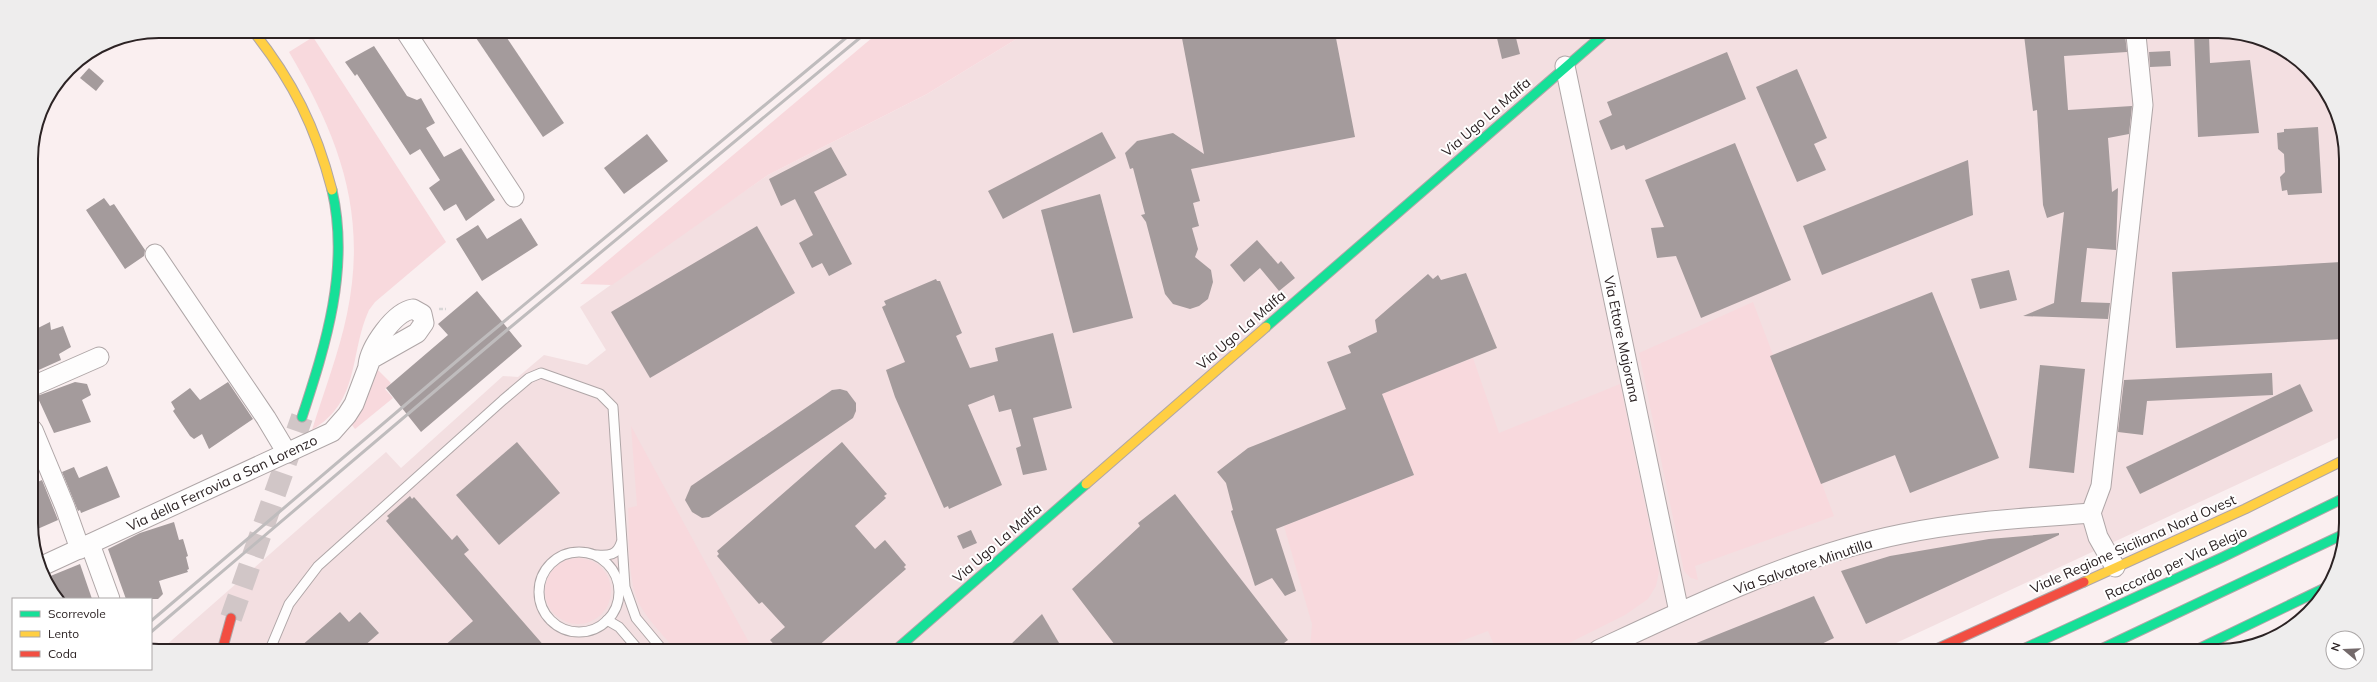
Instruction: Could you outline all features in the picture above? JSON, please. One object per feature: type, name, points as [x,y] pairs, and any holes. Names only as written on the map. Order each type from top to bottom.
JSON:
[{"type":"main road","points":[[259,38],[272,54],[298,97],[326,162],[333,193],[338,266],[335,299],[328,334],[302,417]]},
{"type":"main road","name":"Via Ugo La Malfa","points":[[903,644],[1565,66],[1599,38]]},
{"type":"main road","name":"Viale Regione Siciliana Nord Ovest","points":[[1947,644],[2245,509],[2339,462]]},
{"type":"main road","name":"Raccordo per Via Belgio","points":[[2034,644],[2223,557],[2339,500]]},
{"type":"main road","points":[[2112,644],[2338,537]]},
{"type":"main road","points":[[2209,644],[2318,591]]},
{"type":"main road","points":[[224,644],[231,618]]},
{"type":"street","points":[[410,38],[514,197]]},
{"type":"street","points":[[2115,567],[2098,537],[2091,513],[2101,486],[2143,105],[2136,38]]},
{"type":"street","name":"Via Ettore Majorana","points":[[1565,66],[1679,612]]},
{"type":"street","points":[[155,254],[266,418],[287,453]]},
{"type":"street","points":[[38,383],[99,357]]},
{"type":"street","name":"Via della Ferrovia a San Lorenzo","points":[[45,565],[325,436],[338,425],[354,404],[368,365]]},
{"type":"street","points":[[38,442],[65,507],[110,598]]},
{"type":"street","name":"Via Salvatore Minutilla","points":[[1611,644],[1679,612],[1837,551],[1901,534],[1976,522],[2091,513]]},
{"type":"lane","points":[[273,644],[289,604],[318,566],[444,452],[536,374],[547,374],[600,394],[613,407],[625,588],[636,618],[658,644]]},
{"type":"lane","points":[[594,555],[611,568],[618,588],[618,599],[607,620],[586,631],[574,631],[552,622],[545,613],[540,602],[539,590],[541,578],[553,561],[573,552],[606,556],[613,554],[619,549],[622,541]]},
{"type":"lane","points":[[606,556],[618,562],[624,572]]},
{"type":"lane","points":[[607,620],[619,628],[633,644]]},
{"type":"shaded area","points":[[314,38],[446,242],[375,302],[369,310],[346,391],[339,405],[328,418],[312,430],[344,329],[353,277],[354,242],[351,209],[345,177],[335,146],[307,84],[289,52]]},
{"type":"shaded area","points":[[872,38],[1018,38],[927,94],[768,175],[612,285],[580,284]]},
{"type":"shaded area","points":[[1018,38],[2218,38],[2249,42],[2278,54],[2304,73],[2323,99],[2330,113],[2337,136],[2339,159],[2339,437],[1894,644],[167,644],[386,452],[401,468],[503,376],[518,377],[544,355],[587,365],[606,350],[580,307],[768,175],[927,94]]},
{"type":"shaded area","points":[[1753,302],[1834,516],[1695,566],[1698,580],[1691,578],[1684,571],[1639,353]]},
{"type":"shaded area","points":[[1473,358],[1499,433],[1620,384],[1659,572],[1656,586],[1648,599],[1625,615],[1567,644],[1494,644],[1488,631],[1453,644],[1310,644],[1312,624],[1284,526],[1414,475],[1382,394]]},
{"type":"shaded area","points":[[377,369],[391,383],[385,389],[393,398],[355,429],[349,421]]},
{"type":"shaded area","points":[[631,426],[750,644],[670,644],[652,623],[641,607],[636,596],[631,572],[628,508],[637,506]]},
{"type":"shaded area","points":[[578,558],[591,561],[601,568],[608,578],[611,591],[608,604],[601,614],[591,621],[578,624],[565,621],[555,614],[548,604],[545,591],[548,578],[555,568],[565,561]]},
{"type":"building","points":[[476,38],[507,38],[564,123],[543,137]]},
{"type":"building","points":[[1182,38],[1336,38],[1355,137],[1191,169],[1200,201],[1193,203],[1199,226],[1192,228],[1198,249],[1195,257],[1211,270],[1213,282],[1208,299],[1199,306],[1190,309],[1173,304],[1165,294],[1146,222],[1141,215],[1145,214],[1133,168],[1130,169],[1125,153],[1137,141],[1173,133],[1204,154]]},
{"type":"building","points":[[1497,38],[1516,38],[1520,54],[1502,59]]},
{"type":"building","points":[[2024,38],[2125,38],[2127,52],[2064,56],[2068,110],[2132,106],[2129,134],[2108,138],[2112,192],[2118,188],[2116,250],[2087,248],[2081,302],[2110,303],[2108,319],[2023,316],[2054,303],[2064,212],[2047,218],[2043,205],[2037,110],[2033,111]]},
{"type":"building","points":[[2194,38],[2209,38],[2210,63],[2250,60],[2259,133],[2198,137]]},
{"type":"building","points":[[374,46],[407,96],[417,100],[421,98],[435,123],[426,128],[444,157],[461,148],[495,200],[466,221],[456,204],[444,211],[429,188],[440,180],[420,149],[410,155],[357,74],[355,76],[345,62]]},
{"type":"building","points":[[2170,51],[2171,66],[2150,67],[2149,52]]},
{"type":"building","points":[[1727,52],[1746,99],[1626,150],[1624,145],[1611,150],[1599,121],[1612,115],[1607,102]]},
{"type":"building","points":[[89,68],[104,81],[96,91],[80,78]]},
{"type":"building","points":[[1797,69],[1827,138],[1814,144],[1826,170],[1797,182],[1756,87]]},
{"type":"building","points":[[2318,127],[2322,193],[2288,195],[2287,190],[2282,191],[2280,177],[2285,172],[2284,154],[2278,149],[2277,133],[2284,132],[2284,129]]},
{"type":"building","points":[[1102,132],[1116,158],[1003,219],[988,191]]},
{"type":"building","points":[[647,134],[668,161],[624,194],[604,168]]},
{"type":"building","points":[[1735,143],[1791,280],[1701,318],[1676,256],[1657,258],[1651,228],[1664,227],[1645,180]]},
{"type":"building","points":[[831,147],[847,175],[814,192],[852,264],[829,276],[822,263],[812,268],[799,243],[813,235],[795,199],[781,206],[769,179]]},
{"type":"building","points":[[1968,160],[1973,215],[1822,275],[1803,226]]},
{"type":"building","points":[[1100,194],[1133,318],[1073,333],[1041,210]]},
{"type":"building","points":[[104,198],[110,206],[114,204],[145,250],[144,256],[125,269],[86,210]]},
{"type":"building","points":[[521,218],[538,245],[482,281],[456,239],[478,225],[487,239]]},
{"type":"building","points":[[757,226],[795,293],[650,378],[611,312]]},
{"type":"building","points":[[1257,240],[1278,264],[1281,261],[1295,278],[1279,291],[1260,268],[1244,282],[1230,265]]},
{"type":"building","points":[[2339,262],[2339,339],[2176,348],[2172,272]]},
{"type":"building","points":[[2009,270],[2017,300],[1980,309],[1971,279]]},
{"type":"building","points":[[1466,273],[1497,348],[1382,394],[1414,475],[1276,529],[1296,591],[1285,596],[1272,578],[1255,586],[1231,511],[1233,510],[1226,483],[1217,472],[1248,448],[1346,409],[1327,362],[1351,353],[1348,346],[1377,332],[1375,320],[1428,274],[1433,279],[1438,275],[1441,280]]},
{"type":"building","points":[[936,279],[937,281],[940,281],[962,333],[956,336],[970,368],[998,361],[995,348],[1053,333],[1072,408],[1033,418],[1047,470],[1023,475],[1016,448],[1021,446],[1011,409],[999,412],[994,395],[968,405],[1002,485],[949,509],[948,506],[944,508],[895,397],[886,370],[905,362],[882,307],[886,305],[884,301]]},
{"type":"building","points":[[477,291],[522,346],[421,432],[386,388],[448,335],[438,324]]},
{"type":"building","points":[[1932,292],[1999,458],[1910,493],[1895,455],[1821,484],[1770,356]]},
{"type":"building","points":[[50,322],[51,330],[63,326],[71,347],[59,354],[61,360],[38,370],[38,328]]},
{"type":"building","points":[[2040,365],[2085,369],[2074,473],[2029,468]]},
{"type":"building","points":[[2272,373],[2273,395],[2147,401],[2143,435],[2118,432],[2124,380]]},
{"type":"building","points":[[75,382],[87,384],[91,395],[82,400],[91,422],[54,433],[38,396]]},
{"type":"building","points":[[228,382],[253,419],[209,449],[202,434],[194,439],[190,436],[173,411],[175,409],[171,402],[190,388],[200,400]]},
{"type":"building","points":[[2300,384],[2313,411],[2140,494],[2126,467]]},
{"type":"building","points":[[840,389],[847,391],[856,403],[856,411],[853,418],[709,517],[702,518],[692,512],[685,500],[691,486],[832,390]]},
{"type":"building","points":[[517,442],[560,493],[499,545],[456,495]]},
{"type":"building","points":[[842,442],[887,494],[884,496],[886,498],[855,526],[875,549],[885,540],[906,565],[904,567],[906,569],[821,644],[774,644],[770,640],[785,627],[762,602],[759,604],[717,556],[719,554],[717,551]]},
{"type":"building","points":[[107,466],[120,497],[81,513],[80,510],[78,511],[62,472],[74,467],[79,478]]},
{"type":"building","points":[[42,480],[58,520],[38,529],[38,523],[38,482]]},
{"type":"building","points":[[1175,494],[1288,640],[1283,644],[1114,644],[1072,589],[1140,526],[1138,523]]},
{"type":"building","points":[[410,496],[412,499],[414,497],[452,540],[457,535],[469,550],[464,554],[543,644],[446,644],[473,621],[386,521],[389,518],[387,516]]},
{"type":"building","points":[[174,522],[179,540],[183,539],[188,556],[186,557],[189,569],[187,570],[188,572],[159,581],[163,594],[158,599],[126,598],[108,549],[140,533]]},
{"type":"building","points":[[971,530],[977,543],[963,549],[957,536]]},
{"type":"building","points":[[2059,533],[2059,535],[1866,624],[1841,571],[1890,556],[1989,539]]},
{"type":"building","points":[[80,564],[92,598],[64,598],[50,576]]},
{"type":"building","points":[[1814,596],[1834,638],[1822,644],[1694,644]]},
{"type":"building","points":[[340,612],[349,622],[360,612],[379,633],[366,644],[303,644]]},
{"type":"building","points":[[1042,614],[1060,644],[1011,644]]},
{"type":"tunnel","points":[[231,618],[302,417]]},
{"type":"railway","points":[[152,620],[478,343],[846,38]]},
{"type":"railway","points":[[152,631],[501,335],[860,38]]},
{"type":"traffic: fast","points":[[1266,327],[1599,38]]},
{"type":"traffic: fast","points":[[302,417],[327,334],[337,277],[337,219],[332,190]]},
{"type":"traffic: fast","points":[[903,644],[1086,484]]},
{"type":"traffic: fast","points":[[2034,644],[2223,557],[2339,500]]},
{"type":"traffic: fast","points":[[2112,644],[2338,537]]},
{"type":"traffic: fast","points":[[2209,644],[2318,591]]},
{"type":"traffic: slow","points":[[258,38],[280,68],[302,106],[319,146],[332,190]]},
{"type":"traffic: slow","points":[[1086,484],[1266,327]]},
{"type":"traffic: slow","points":[[2084,582],[2245,509],[2339,462]]},
{"type":"traffic: jam","points":[[1947,644],[2084,582]]},
{"type":"traffic: jam","points":[[224,644],[231,618]]}]
